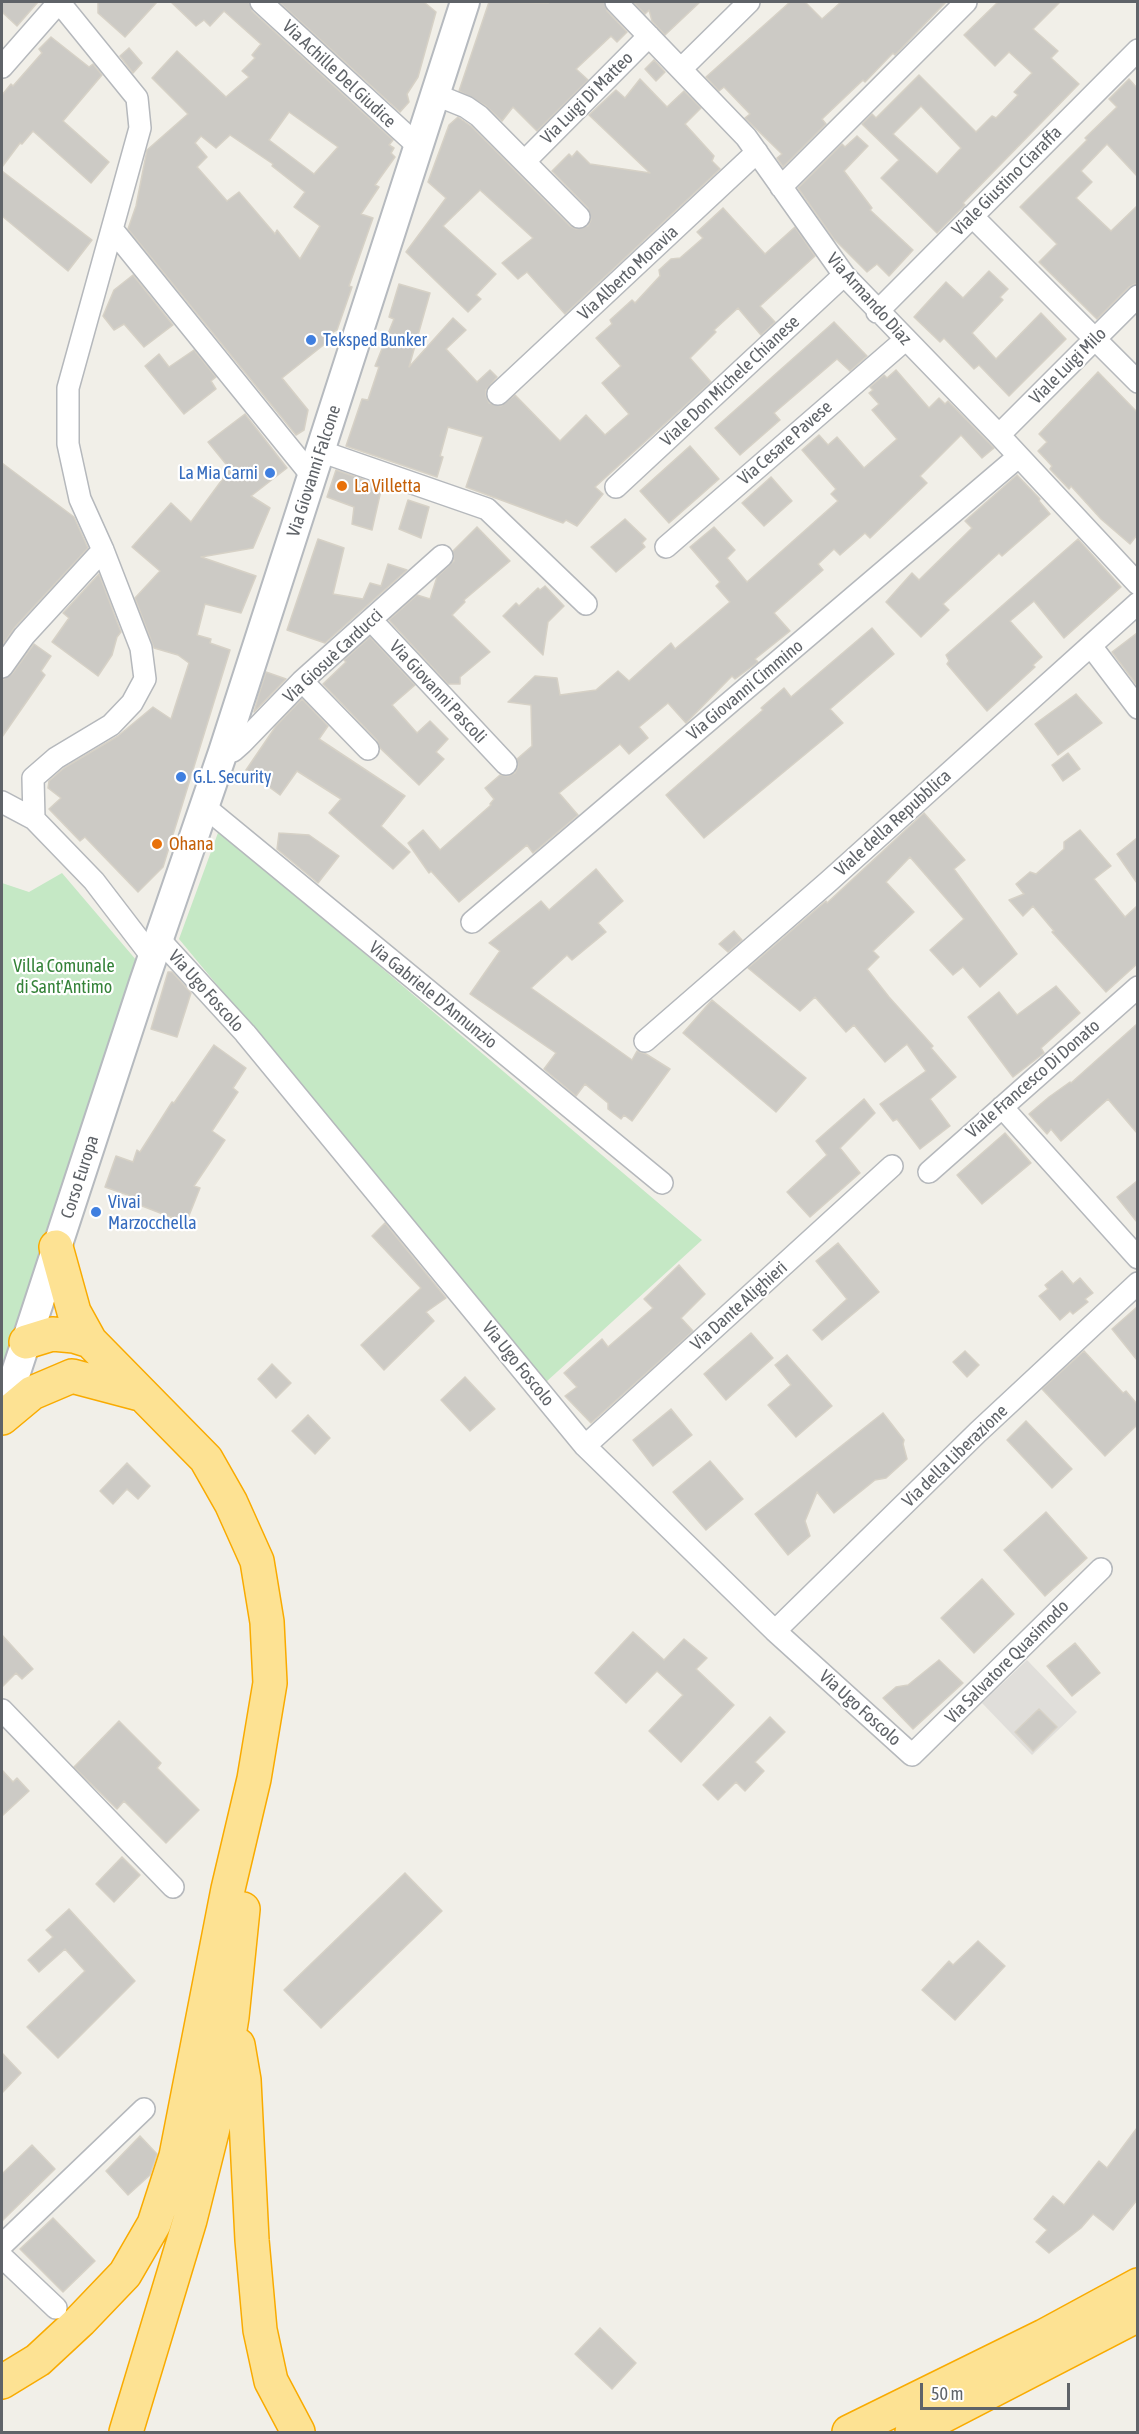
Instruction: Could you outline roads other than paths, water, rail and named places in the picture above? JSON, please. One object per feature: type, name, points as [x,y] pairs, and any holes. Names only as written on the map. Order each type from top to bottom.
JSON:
[{"type":"highway","points":[[2,2382],[38,2360],[80,2321],[125,2274],[154,2224],[176,2156],[228,1889],[254,1779],[270,1683],[267,1622],[257,1561],[231,1503],[206,1459],[90,1341],[74,1312],[56,1247]]},
{"type":"highway","points":[[26,1342],[52,1334],[74,1336],[90,1341]]},
{"type":"highway","points":[[26,1342],[45,1353],[72,1376],[140,1394]]},
{"type":"highway","points":[[2,1417],[32,1393],[72,1376]]},
{"type":"highway","points":[[126,2433],[205,2166],[222,2085],[232,2017],[254,1779]]},
{"type":"highway","points":[[232,2017],[244,2080],[252,2240],[260,2330],[271,2381],[298,2433]]},
{"type":"highway","points":[[849,2433],[1044,2336],[1137,2285]]},
{"type":"highway","points":[[912,2433],[1137,2315]]},
{"type":"main road","name":"Via Giovanni Falcone","points":[[156,948],[223,752],[465,2]]},
{"type":"main road","name":"Corso Europa","points":[[2,1417],[156,948]]},
{"type":"street","points":[[2,67],[59,2],[137,98],[140,128],[68,388],[68,444],[80,499],[103,549],[141,648],[146,679],[132,703],[111,724],[56,759],[33,778],[34,819]]},
{"type":"street","name":"Via Achille Del Giudice","points":[[261,2],[418,146]]},
{"type":"street","name":"Via Armando Diaz","points":[[616,2],[757,152],[843,275],[999,435],[1137,584]]},
{"type":"street","points":[[681,69],[749,2]]},
{"type":"street","points":[[781,187],[966,2]]},
{"type":"street","name":"Via Luigi Di Matteo","points":[[525,161],[649,36]]},
{"type":"street","name":"Viale Giustino Ciaraffa","points":[[877,312],[1137,50]]},
{"type":"street","points":[[434,94],[466,106],[479,116],[579,217]]},
{"type":"street","name":"Via Alberto Moravia","points":[[498,394],[757,152]]},
{"type":"street","points":[[972,216],[1137,382]]},
{"type":"street","points":[[112,229],[316,464],[487,509],[586,604]]},
{"type":"street","name":"Viale Don Michele Chianese","points":[[615,487],[843,275]]},
{"type":"street","name":"Viale Luigi Milo","points":[[999,435],[1137,296]]},
{"type":"street","name":"Via Cesare Pavese","points":[[666,547],[905,340]]},
{"type":"street","name":"Via Giovanni Cimmino","points":[[472,922],[1018,457]]},
{"type":"street","points":[[2,667],[24,636],[103,549]]},
{"type":"street","name":"Via Giosuè Carducci","points":[[223,752],[233,751],[242,744],[302,681],[442,556]]},
{"type":"street","name":"Viale della Repubblica","points":[[645,1041],[828,882],[1137,603]]},
{"type":"street","name":"Via Giovanni Pascoli","points":[[371,620],[506,764]]},
{"type":"street","points":[[1091,646],[1137,708]]},
{"type":"street","points":[[302,681],[369,749]]},
{"type":"street","name":"Via Ugo Foscolo","points":[[2,802],[34,819],[156,948],[245,1033],[585,1446],[775,1631],[912,1755]]},
{"type":"street","name":"Via Gabriele D'Annunzio","points":[[205,807],[662,1183]]},
{"type":"street","name":"Viale Francesco Di Donato","points":[[929,1172],[1135,995]]},
{"type":"street","points":[[1002,1107],[1137,1258]]},
{"type":"street","name":"Via Dante Alighieri","points":[[585,1446],[892,1166]]},
{"type":"street","name":"Via della Liberazione","points":[[775,1631],[978,1432],[1137,1283]]},
{"type":"street","name":"Via Salvatore Quasimodo","points":[[912,1755],[1101,1569]]},
{"type":"street","points":[[2,1710],[173,1887]]},
{"type":"street","points":[[2,2245],[144,2109]]},
{"type":"street","points":[[2,2257],[56,2308]]},
{"type":"place","name":"Teksped Bunker","points":[[311,340]]},
{"type":"place","name":"La Mia Carni","points":[[270,473]]},
{"type":"place","name":"La Villetta","points":[[342,486]]},
{"type":"place","name":"G.L. Security","points":[[181,777]]},
{"type":"place","name":"Ohana","points":[[157,844]]},
{"type":"place","name":"Vivai Marzocchella","points":[[96,1212]]},
{"type":"park label","name":"Villa Comunale di Sant'Antimo","points":[[64,976]]}]
